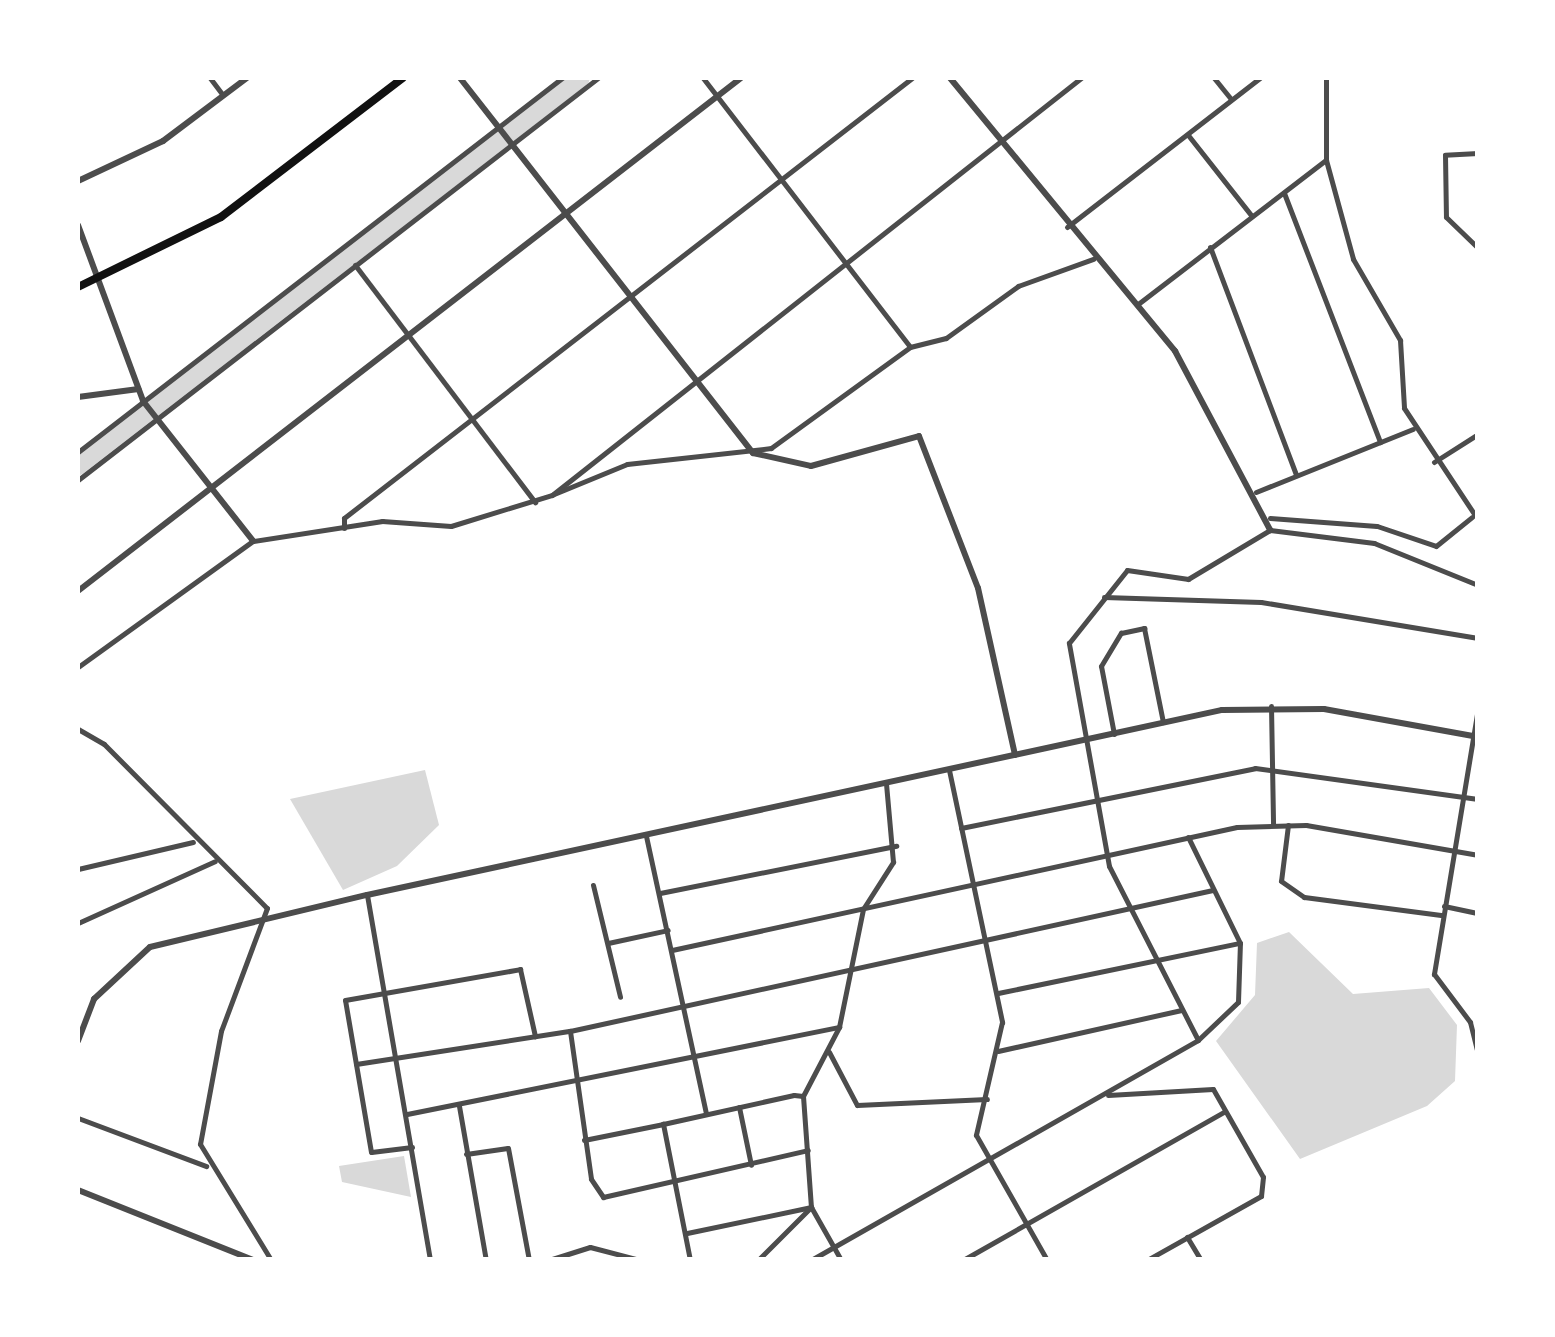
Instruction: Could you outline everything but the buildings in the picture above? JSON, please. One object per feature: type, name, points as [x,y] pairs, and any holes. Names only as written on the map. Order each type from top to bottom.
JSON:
[{"type":"main road","points":[[78,287],[221,217],[404,78]]},
{"type":"street","points":[[210,78],[224,96]]},
{"type":"street","points":[[78,181],[163,141],[247,78]]},
{"type":"street","points":[[460,78],[753,453]]},
{"type":"street","points":[[78,452],[562,78]]},
{"type":"street","points":[[78,480],[511,141],[598,78]]},
{"type":"street","points":[[703,78],[910,347]]},
{"type":"street","points":[[78,591],[741,78]]},
{"type":"street","points":[[344,528],[344,518],[912,78]]},
{"type":"street","points":[[950,78],[1093,259],[1175,351],[1270,518],[1270,530]]},
{"type":"street","points":[[552,495],[694,376],[1081,78]]},
{"type":"street","points":[[1214,78],[1231,100]]},
{"type":"street","points":[[1067,227],[1260,78]]},
{"type":"street","points":[[1270,518],[1378,526],[1436,546],[1475,518],[1413,429],[1400,340],[1354,259],[1326,160],[1326,78]]},
{"type":"street","points":[[1188,134],[1251,216]]},
{"type":"street","points":[[1478,153],[1444,155],[1446,217],[1478,248]]},
{"type":"street","points":[[1136,306],[1326,160]]},
{"type":"street","points":[[1284,193],[1380,442]]},
{"type":"street","points":[[78,225],[144,402],[252,541]]},
{"type":"street","points":[[1210,247],[1296,476]]},
{"type":"street","points":[[753,453],[910,347],[946,338],[1018,286],[1093,259]]},
{"type":"street","points":[[355,266],[535,502]]},
{"type":"street","points":[[78,397],[138,389]]},
{"type":"street","points":[[1256,492],[1413,429]]},
{"type":"street","points":[[1434,462],[1478,434]]},
{"type":"street","points":[[78,668],[252,541],[344,528],[452,526],[535,502],[627,464],[753,453],[811,466],[919,436],[978,588],[1016,756]]},
{"type":"street","points":[[1198,1040],[1107,856],[1066,651],[1103,597],[1136,566],[1188,579],[1270,530],[1374,542],[1478,585]]},
{"type":"street","points":[[1103,597],[1261,602],[1478,638]]},
{"type":"street","points":[[1114,734],[1101,666],[1120,633],[1144,628],[1163,723]]},
{"type":"street","points":[[1271,706],[1273,824]]},
{"type":"street","points":[[78,1041],[94,999],[150,947],[367,895],[1163,723],[1271,706],[1475,736]]},
{"type":"street","points":[[1478,708],[1434,974],[1474,1022],[1478,1054]]},
{"type":"street","points":[[78,730],[104,744],[193,842],[266,905],[207,1089],[206,1166]]},
{"type":"street","points":[[961,828],[1273,767],[1478,799]]},
{"type":"street","points":[[950,770],[998,993],[998,1051],[976,1135],[1047,1260]]},
{"type":"street","points":[[841,1260],[812,1206],[803,1096],[839,1027],[864,909],[896,846],[886,784]]},
{"type":"street","points":[[672,950],[1188,837],[1273,824],[1478,855]]},
{"type":"street","points":[[1288,825],[1281,881],[1304,897],[1442,915]]},
{"type":"street","points":[[646,836],[698,1060],[706,1114]]},
{"type":"street","points":[[811,1260],[1198,1040],[1238,1002],[1240,943],[1188,837]]},
{"type":"street","points":[[78,869],[193,842]]},
{"type":"street","points":[[660,894],[896,846]]},
{"type":"street","points":[[78,922],[215,861]]},
{"type":"street","points":[[592,886],[620,997]]},
{"type":"street","points":[[356,1064],[570,1031],[850,966],[1213,890]]},
{"type":"street","points":[[367,895],[430,1260]]},
{"type":"street","points":[[1444,906],[1478,912]]},
{"type":"street","points":[[608,944],[668,930]]},
{"type":"street","points":[[998,993],[1240,943]]},
{"type":"street","points":[[412,1147],[371,1152],[345,1000],[520,969],[535,1036]]},
{"type":"street","points":[[998,1051],[1182,1010]]},
{"type":"street","points":[[407,1114],[698,1060],[839,1027]]},
{"type":"street","points":[[570,1031],[584,1140],[603,1196],[808,1150]]},
{"type":"street","points":[[829,1052],[858,1105],[987,1099]]},
{"type":"street","points":[[1106,1095],[1204,1087],[1254,1152],[1264,1188],[1147,1260]]},
{"type":"street","points":[[584,1140],[803,1096]]},
{"type":"street","points":[[459,1106],[486,1260]]},
{"type":"street","points":[[740,1107],[750,1165]]},
{"type":"street","points":[[962,1260],[1226,1111]]},
{"type":"street","points":[[78,1118],[206,1166],[271,1260]]},
{"type":"street","points":[[663,1124],[690,1260]]},
{"type":"street","points":[[466,1154],[508,1148],[528,1260]]},
{"type":"street","points":[[78,1190],[252,1260]]},
{"type":"street","points":[[686,1233],[812,1206]]},
{"type":"street","points":[[758,1260],[812,1206]]},
{"type":"street","points":[[1188,1236],[1201,1260]]},
{"type":"street","points":[[549,1260],[590,1247],[640,1260]]},
{"type":"shaded area","points":[[425,770],[439,825],[397,866],[343,890],[290,799]]},
{"type":"shaded area","points":[[1289,932],[1353,994],[1429,988],[1457,1025],[1455,1081],[1427,1106],[1300,1159],[1216,1041],[1255,995],[1257,943]]},
{"type":"shaded area","points":[[404,1156],[411,1197],[342,1182],[339,1166]]},
{"type":"waterway","points":[[78,466],[581,78]]}]
